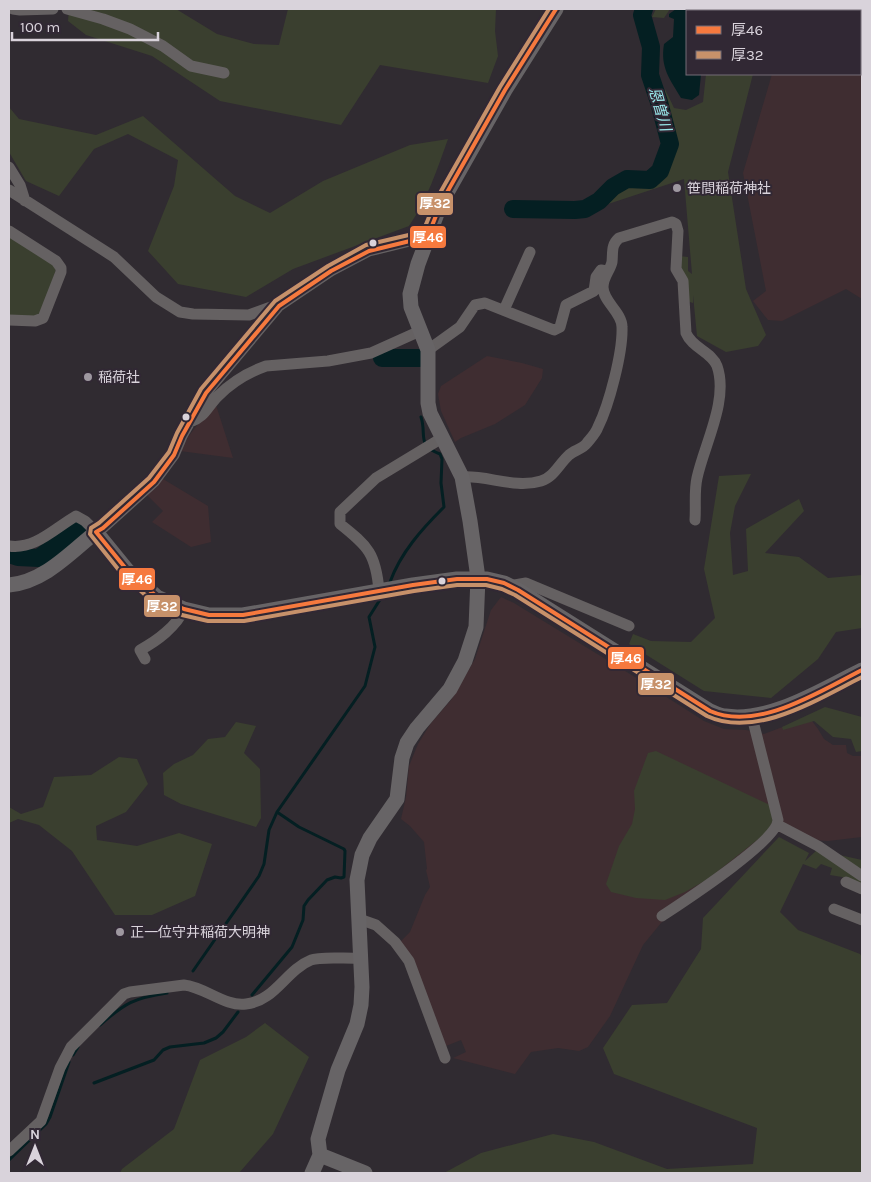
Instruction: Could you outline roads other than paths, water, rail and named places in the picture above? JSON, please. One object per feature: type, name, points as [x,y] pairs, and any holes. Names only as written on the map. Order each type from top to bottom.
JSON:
[{"type":"street","points":[[13,9],[53,9]]},
{"type":"street","points":[[66,9],[103,18],[130,29],[163,46],[191,66],[224,74]]},
{"type":"street","points":[[312,1173],[320,1155],[318,1139],[336,1078],[357,1024],[362,987],[357,880],[362,855],[370,838],[397,799],[402,758],[408,743],[417,728],[450,689],[466,661],[476,626],[478,578],[462,477],[432,444],[428,402],[428,350],[412,307],[410,294],[412,281],[442,203],[505,90],[556,9]]},
{"type":"street","points":[[9,167],[20,185],[25,201]]},
{"type":"street","points":[[9,190],[114,257],[156,297],[180,312],[249,315],[279,306]]},
{"type":"street","points":[[462,477],[474,476],[510,483],[541,481],[551,476],[569,455],[586,445],[598,428],[618,363],[623,326],[604,294],[603,286],[612,263],[612,248],[615,241],[619,238],[672,222],[676,224],[678,231],[676,269],[683,281],[686,333],[689,341],[716,363],[719,380],[717,411],[696,479],[697,513]]},
{"type":"street","points":[[9,230],[56,261],[61,268],[43,318],[35,321],[9,320]]},
{"type":"street","points":[[9,585],[30,580],[48,571],[103,528],[154,482],[174,454],[206,393],[279,306],[331,271],[369,251],[414,240],[426,241]]},
{"type":"street","points":[[504,310],[530,252]]},
{"type":"street","points":[[428,350],[460,327],[475,305],[485,303],[554,330],[560,327],[566,305],[594,291],[596,277],[601,270],[608,271]]},
{"type":"street","points":[[190,422],[202,416],[216,397],[235,382],[258,368],[371,353],[420,331]]},
{"type":"street","points":[[379,590],[373,557],[358,538],[340,524],[340,512],[376,478],[432,444]]},
{"type":"street","points":[[9,546],[26,546],[38,541],[76,516],[85,521],[127,570],[157,596],[184,609],[210,615],[243,615],[412,585],[478,578],[504,583],[710,712],[725,716],[752,716],[774,711],[810,696],[862,670]]},
{"type":"street","points":[[509,586],[526,583],[629,626]]},
{"type":"street","points":[[144,659],[140,650],[150,645],[178,620],[184,609]]},
{"type":"street","points":[[662,916],[706,886],[760,844],[778,825],[752,716]]},
{"type":"street","points":[[778,825],[818,846],[832,851],[862,876]]},
{"type":"street","points":[[846,882],[862,890]]},
{"type":"street","points":[[834,909],[862,920]]},
{"type":"street","points":[[359,919],[376,925],[395,942],[409,961],[445,1058]]},
{"type":"street","points":[[9,1152],[42,1121],[60,1068],[71,1047],[124,994],[184,985],[192,986],[230,1002],[243,1005],[257,1002],[271,993],[300,967],[312,959],[360,958]]},
{"type":"street","points":[[320,1155],[365,1173]]},
{"type":"water","points":[[676,9],[708,9],[686,10],[686,75],[701,75],[699,95],[692,100],[681,98],[667,73],[663,60],[664,44],[673,37],[674,19],[669,17],[669,14]]},
{"type":"waterway","name":"恩曽川","points":[[513,209],[585,209],[599,201],[613,187],[627,179],[650,180],[660,171],[670,144],[650,75],[651,47],[642,15],[644,9]]},
{"type":"waterway","name":"恩曽川","points":[[382,358],[420,358]]},
{"type":"waterway","points":[[390,582],[406,551],[444,507],[441,483],[442,459],[440,454],[433,451],[425,443],[421,417]]},
{"type":"waterway","name":"恩曽川","points":[[9,554],[18,557],[39,558],[79,528]]},
{"type":"waterway","points":[[193,971],[259,876],[264,864],[269,830],[277,812],[365,686],[375,647],[369,617],[381,598]]},
{"type":"waterway","points":[[252,995],[292,947],[303,920],[304,906],[308,900],[327,880],[335,877],[344,877],[344,849],[299,827],[277,812]]},
{"type":"waterway","points":[[100,1025],[116,1011],[130,1003],[146,997],[167,993]]},
{"type":"waterway","points":[[94,1083],[154,1060],[163,1050],[170,1047],[204,1043],[216,1038],[238,1012]]},
{"type":"waterway","points":[[73,1055],[78,1047]]},
{"type":"waterway","points":[[9,1160],[46,1124],[69,1062]]},
{"type":"place","name":"笹間稲荷神社","points":[[677,188]]},
{"type":"place","name":"稲荷社","points":[[88,377]]},
{"type":"place","name":"正一位守井稲荷大明神","points":[[120,932]]}]
